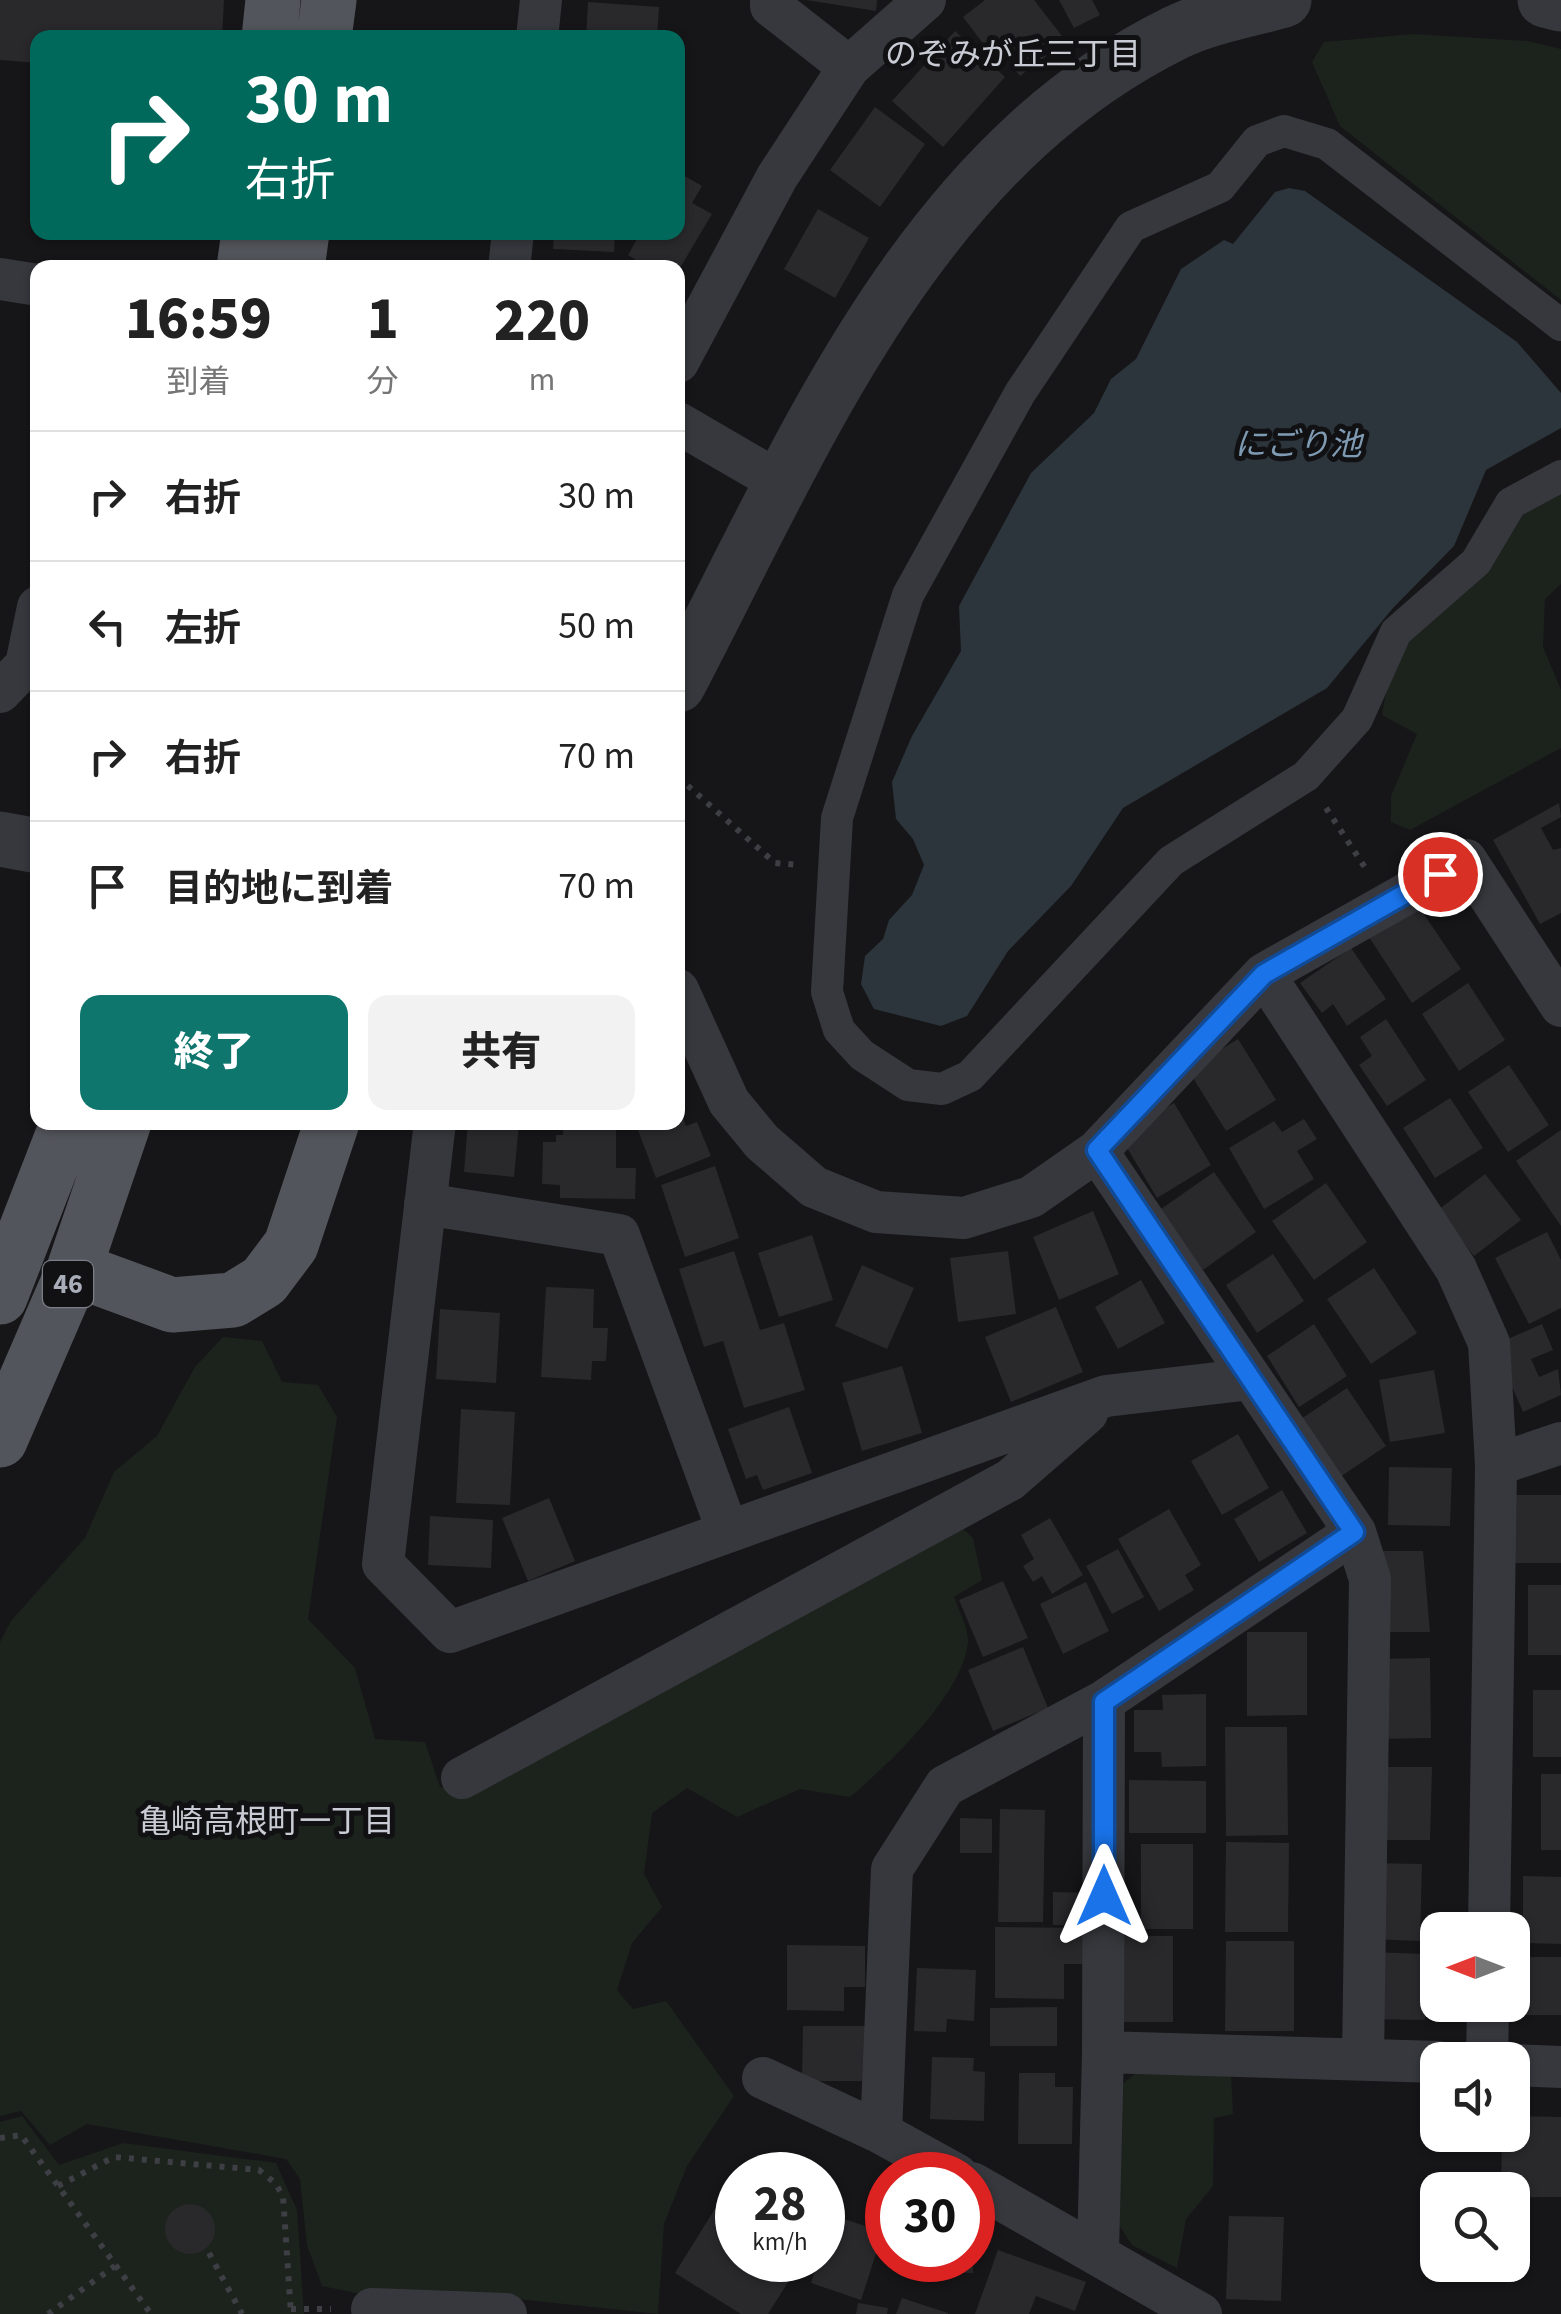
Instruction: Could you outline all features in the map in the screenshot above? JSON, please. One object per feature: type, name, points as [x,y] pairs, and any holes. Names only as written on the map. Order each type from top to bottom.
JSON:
[{"type":"main road","points":[[270,30],[273,0]]},
{"type":"main road","points":[[325,30],[329,0]]},
{"type":"main road","name":"46","points":[[0,1297],[11,1240],[64,1130]]},
{"type":"main road","name":"46","points":[[0,1440],[74,1269],[121,1130]]},
{"type":"main road","points":[[74,1269],[172,1305],[233,1300],[264,1281],[291,1246],[329,1130]]},
{"type":"street","points":[[537,30],[541,0]]},
{"type":"street","points":[[772,0],[771,6],[849,67]]},
{"type":"street","points":[[685,349],[776,178],[849,67],[925,0]]},
{"type":"street","points":[[685,672],[783,484],[884,304],[969,190],[1071,94],[1171,16],[1284,0]]},
{"type":"street","points":[[1545,0],[1561,4]]},
{"type":"street","points":[[1561,325],[1327,144],[1284,131],[1257,141],[1220,188],[1131,228],[1020,393],[908,595],[838,818],[827,992],[839,1030],[862,1055],[908,1085],[942,1089],[970,1076],[1172,861],[1306,776],[1357,719],[1396,632],[1476,562],[1511,502],[1561,476]]},
{"type":"street","points":[[0,279],[30,284]]},
{"type":"street","points":[[685,427],[783,484]]},
{"type":"street","points":[[0,692],[26,664],[30,645]]},
{"type":"street","points":[[685,1005],[729,1102],[762,1142],[814,1187],[876,1212],[964,1218],[1031,1196],[1097,1150],[1264,974],[1466,860],[1561,1006]]},
{"type":"street","points":[[1264,974],[1456,1269],[1489,1343],[1496,1464],[1489,1912]]},
{"type":"street","points":[[434,1130],[383,1564],[450,1632],[1106,1396],[1251,1378]]},
{"type":"street","points":[[1097,1150],[1354,1532],[1370,1580],[1363,2058]]},
{"type":"street","points":[[426,1204],[618,1236],[728,1532]]},
{"type":"street","points":[[462,1778],[1010,1480],[1106,1396]]},
{"type":"street","points":[[1496,1464],[1561,1443]]},
{"type":"street","points":[[881,2133],[892,1869],[945,1786],[1104,1702],[1354,1532]]},
{"type":"street","points":[[1098,2252],[1104,1702]]},
{"type":"street","points":[[1103,2052],[1420,2061]]},
{"type":"street","points":[[1530,2066],[1561,2067]]},
{"type":"street","points":[[763,2078],[915,2152]]},
{"type":"street","points":[[995,2196],[1201,2314]]},
{"type":"street","points":[[372,2309],[506,2314]]},
{"type":"path","points":[[1306,776],[1388,903]]},
{"type":"path","points":[[685,783],[775,862],[832,868]]},
{"type":"path","points":[[0,2138],[20,2135],[151,2314]]},
{"type":"path","points":[[58,2186],[114,2157],[259,2170],[283,2196],[291,2314]]},
{"type":"path","points":[[210,2253],[242,2314]]},
{"type":"path","points":[[48,2314],[115,2266]]},
{"type":"shaded area","points":[[1413,34],[1527,41],[1561,49],[1561,300],[1340,126],[1312,62],[1324,42]]},
{"type":"shaded area","points":[[1561,487],[1561,584],[1545,599],[1543,647],[1561,690],[1561,748],[1410,830],[1391,822],[1391,796],[1417,734],[1382,715],[1389,675],[1405,633],[1518,510]]},
{"type":"shaded area","points":[[223,1337],[262,1341],[282,1382],[318,1385],[337,1417],[308,1619],[355,1668],[375,1739],[425,1742],[440,1787],[464,1793],[956,1522],[973,1538],[982,1580],[954,1597],[968,1637],[963,1663],[953,1684],[921,1727],[850,1797],[800,1789],[737,1817],[687,1788],[652,1813],[644,1874],[662,1907],[632,1943],[617,1990],[633,2009],[666,2001],[734,2096],[687,2166],[664,2224],[658,2314],[489,2296],[365,2295],[322,2286],[307,2245],[300,2179],[286,2159],[87,2124],[50,2145],[21,2111],[0,2116],[0,1642],[11,1621],[85,1538],[114,1472],[157,1436],[195,1367]]},
{"type":"shaded area","points":[[1139,2071],[1231,2074],[1233,2114],[1214,2118],[1213,2186],[1186,2219],[1177,2268],[1132,2245],[1119,2225],[1121,2085]]},
{"type":"shaded area","points":[[22,2116],[59,2165],[123,2143],[276,2163],[297,2210],[304,2314],[0,2314],[0,2122]]},
{"type":"water","name":"にごり池","points":[[1289,188],[1305,191],[1517,342],[1561,393],[1561,428],[1486,470],[1454,546],[1393,608],[1327,688],[1123,808],[1071,886],[1008,951],[967,1016],[941,1026],[874,1009],[861,984],[865,956],[883,939],[889,920],[912,895],[924,865],[913,839],[896,819],[892,782],[912,736],[961,651],[959,606],[1031,473],[1094,413],[1111,379],[1136,359],[1181,269],[1224,240],[1233,244],[1275,192]]},
{"type":"building","points":[[0,0],[224,0],[222,30],[30,30],[30,62],[0,60]]},
{"type":"building","points":[[806,0],[877,0],[876,11]]},
{"type":"building","points":[[985,0],[1034,0],[1066,41],[1020,76],[1002,52],[994,58],[963,17]]},
{"type":"building","points":[[1059,0],[1092,0],[1100,15],[1074,28]]},
{"type":"building","points":[[588,2],[659,7],[658,30],[586,30]]},
{"type":"building","points":[[955,31],[1005,77],[943,147],[892,101]]},
{"type":"building","points":[[875,107],[925,144],[880,207],[830,170]]},
{"type":"building","points":[[685,176],[702,186],[692,203],[712,214],[685,260],[636,260],[628,255],[636,240],[685,240]]},
{"type":"building","points":[[818,209],[869,238],[835,298],[784,269]]},
{"type":"building","points":[[554,240],[615,240],[614,252],[553,249]]},
{"type":"building","points":[[1559,803],[1561,817],[1541,828],[1553,850],[1561,848],[1561,913],[1540,924],[1493,840]]},
{"type":"building","points":[[1417,904],[1461,969],[1412,1003],[1369,937]]},
{"type":"building","points":[[1351,948],[1386,999],[1347,1026],[1333,1004],[1322,1013],[1300,983]]},
{"type":"building","points":[[1468,983],[1505,1040],[1459,1071],[1422,1014]]},
{"type":"building","points":[[1386,1019],[1426,1080],[1387,1106],[1359,1065],[1372,1056],[1360,1037]]},
{"type":"building","points":[[1238,1039],[1276,1100],[1226,1131],[1188,1070]]},
{"type":"building","points":[[1509,1065],[1549,1125],[1508,1152],[1468,1092]]},
{"type":"building","points":[[1450,1098],[1483,1148],[1435,1178],[1403,1128]]},
{"type":"building","points":[[1174,1103],[1211,1165],[1157,1198],[1120,1136]]},
{"type":"building","points":[[1304,1119],[1317,1139],[1297,1151],[1314,1179],[1264,1209],[1229,1148],[1274,1121],[1282,1132]]},
{"type":"building","points":[[697,1122],[711,1156],[656,1178],[638,1130],[685,1130],[685,1123]]},
{"type":"building","points":[[467,1130],[518,1130],[514,1177],[464,1172]]},
{"type":"building","points":[[563,1130],[616,1130],[616,1168],[636,1168],[635,1199],[560,1198],[560,1185],[542,1184],[543,1142],[556,1142],[556,1135],[563,1135]]},
{"type":"building","points":[[1561,1130],[1561,1226],[1516,1161]]},
{"type":"building","points":[[715,1166],[739,1238],[685,1257],[661,1185]]},
{"type":"building","points":[[1214,1172],[1256,1232],[1203,1270],[1161,1209]]},
{"type":"building","points":[[1485,1174],[1521,1220],[1474,1256],[1438,1210]]},
{"type":"building","points":[[1326,1183],[1367,1242],[1314,1280],[1272,1221]]},
{"type":"building","points":[[1093,1211],[1119,1274],[1059,1300],[1033,1237]]},
{"type":"building","points":[[1547,1232],[1561,1260],[1561,1308],[1529,1324],[1495,1258]]},
{"type":"building","points":[[812,1235],[833,1300],[779,1317],[758,1253]]},
{"type":"building","points":[[734,1251],[760,1330],[784,1323],[805,1390],[744,1408],[723,1341],[704,1347],[679,1269]]},
{"type":"building","points":[[1008,1251],[1016,1314],[958,1322],[950,1258]]},
{"type":"building","points":[[1273,1254],[1304,1301],[1257,1333],[1226,1285]]},
{"type":"building","points":[[862,1265],[914,1288],[887,1349],[835,1326]]},
{"type":"building","points":[[1374,1268],[1417,1333],[1371,1364],[1327,1299]]},
{"type":"building","points":[[1141,1280],[1165,1323],[1118,1349],[1095,1307]]},
{"type":"building","points":[[546,1287],[594,1289],[593,1328],[608,1328],[606,1361],[592,1361],[591,1380],[541,1377]]},
{"type":"building","points":[[1056,1307],[1083,1372],[1011,1402],[985,1337]]},
{"type":"building","points":[[440,1309],[500,1313],[496,1383],[436,1379]]},
{"type":"building","points":[[1314,1324],[1347,1376],[1299,1407],[1267,1356]]},
{"type":"building","points":[[1542,1324],[1553,1350],[1531,1359],[1539,1377],[1558,1369],[1561,1395],[1523,1412],[1494,1345]]},
{"type":"building","points":[[902,1366],[922,1433],[862,1451],[842,1383]]},
{"type":"building","points":[[1434,1370],[1445,1433],[1390,1442],[1379,1380]]},
{"type":"building","points":[[1347,1388],[1386,1446],[1340,1477],[1301,1419]]},
{"type":"building","points":[[789,1407],[812,1473],[763,1490],[757,1475],[746,1479],[728,1429]]},
{"type":"building","points":[[461,1409],[515,1412],[510,1505],[456,1503]]},
{"type":"building","points":[[1238,1434],[1269,1488],[1222,1515],[1191,1461]]},
{"type":"building","points":[[1389,1467],[1452,1468],[1450,1526],[1388,1525]]},
{"type":"building","points":[[1282,1490],[1307,1533],[1259,1562],[1234,1519]]},
{"type":"building","points":[[1510,1495],[1561,1495],[1561,1563],[1510,1563]]},
{"type":"building","points":[[549,1498],[575,1561],[528,1581],[502,1518]]},
{"type":"building","points":[[1169,1509],[1201,1565],[1185,1575],[1194,1590],[1159,1611],[1118,1539]]},
{"type":"building","points":[[430,1516],[493,1520],[491,1568],[428,1565]]},
{"type":"building","points":[[1050,1518],[1083,1575],[1052,1594],[1042,1576],[1033,1582],[1023,1566],[1034,1559],[1021,1535]]},
{"type":"building","points":[[1118,1549],[1144,1597],[1112,1614],[1086,1566]]},
{"type":"building","points":[[1372,1551],[1423,1551],[1430,1632],[1374,1632]]},
{"type":"building","points":[[1003,1581],[1028,1638],[983,1657],[959,1600]]},
{"type":"building","points":[[1086,1582],[1109,1631],[1063,1654],[1040,1604]]},
{"type":"building","points":[[1528,1585],[1561,1585],[1561,1655],[1528,1655]]},
{"type":"building","points":[[1247,1632],[1307,1632],[1307,1715],[1247,1716]]},
{"type":"building","points":[[1023,1647],[1048,1708],[993,1731],[968,1670]]},
{"type":"building","points":[[1430,1658],[1431,1738],[1375,1739],[1374,1659]]},
{"type":"building","points":[[1533,1690],[1561,1690],[1561,1757],[1533,1757]]},
{"type":"building","points":[[1206,1694],[1206,1766],[1162,1767],[1161,1752],[1134,1752],[1134,1710],[1163,1710],[1162,1695]]},
{"type":"building","points":[[1225,1727],[1287,1727],[1288,1835],[1226,1836]]},
{"type":"building","points":[[1373,1767],[1432,1767],[1430,1840],[1372,1840]]},
{"type":"building","points":[[1541,1774],[1561,1774],[1561,1850],[1541,1850]]},
{"type":"building","points":[[1129,1780],[1206,1781],[1206,1833],[1129,1833]]},
{"type":"building","points":[[1000,1809],[1045,1810],[1043,1922],[998,1922]]},
{"type":"building","points":[[960,1818],[992,1819],[992,1853],[960,1853]]},
{"type":"building","points":[[1226,1842],[1289,1843],[1288,1932],[1225,1932]]},
{"type":"building","points":[[1141,1844],[1193,1844],[1193,1929],[1141,1929]]},
{"type":"building","points":[[1370,1863],[1422,1864],[1420,1941],[1369,1939]]},
{"type":"building","points":[[1523,1876],[1561,1877],[1561,1944],[1530,1943],[1530,1912],[1523,1912]]},
{"type":"building","points":[[1053,1892],[1094,1893],[1093,1926],[1053,1925]]},
{"type":"building","points":[[995,1927],[1084,1928],[1084,1964],[1064,1964],[1064,1999],[995,1998]]},
{"type":"building","points":[[1110,1936],[1173,1936],[1173,2022],[1110,2022]]},
{"type":"building","points":[[1226,1941],[1294,1941],[1294,2031],[1225,2031]]},
{"type":"building","points":[[787,1945],[865,1946],[865,1987],[844,1987],[844,2011],[787,2010]]},
{"type":"building","points":[[1370,1952],[1420,1954],[1420,2020],[1369,2019]]},
{"type":"building","points":[[1530,1957],[1561,1957],[1561,2015],[1530,2015]]},
{"type":"building","points":[[917,1968],[976,1970],[974,2021],[947,2019],[946,2032],[914,2031]]},
{"type":"building","points":[[1057,2007],[1057,2046],[990,2046],[990,2008]]},
{"type":"building","points":[[803,2026],[867,2026],[867,2081],[802,2081]]},
{"type":"building","points":[[932,2057],[974,2058],[973,2071],[985,2072],[984,2121],[930,2119]]},
{"type":"building","points":[[1019,2073],[1055,2073],[1055,2087],[1073,2087],[1072,2144],[1018,2144]]},
{"type":"building","points":[[1530,2116],[1561,2117],[1561,2197],[1530,2197],[1530,2172],[1501,2172],[1502,2152],[1530,2152]]},
{"type":"building","points":[[190,2204],[207,2212],[215,2229],[207,2246],[190,2254],[173,2246],[165,2229],[173,2212]]},
{"type":"building","points":[[715,2209],[715,2282],[788,2282],[768,2314],[741,2314],[675,2273]]},
{"type":"building","points":[[1229,2216],[1284,2217],[1281,2301],[1226,2299]]},
{"type":"building","points":[[845,2219],[865,2226],[867,2282],[861,2300],[811,2283],[845,2282]]},
{"type":"building","points":[[998,2250],[1086,2282],[1075,2311],[1036,2296],[1029,2314],[975,2314],[986,2282],[995,2282]]},
{"type":"building","points":[[902,2298],[948,2313],[948,2314],[896,2314]]},
{"type":"building","points":[[858,2303],[888,2308],[887,2314],[856,2314]]},
{"type":"district","name":"のぞみが丘三丁目","points":[[1013,55]]},
{"type":"district","name":"亀崎高根町一丁目","points":[[267,1822]]},
{"type":"route","points":[[1104,1896],[1104,1702],[1354,1532],[1097,1150],[1264,974],[1440,874]]}]
